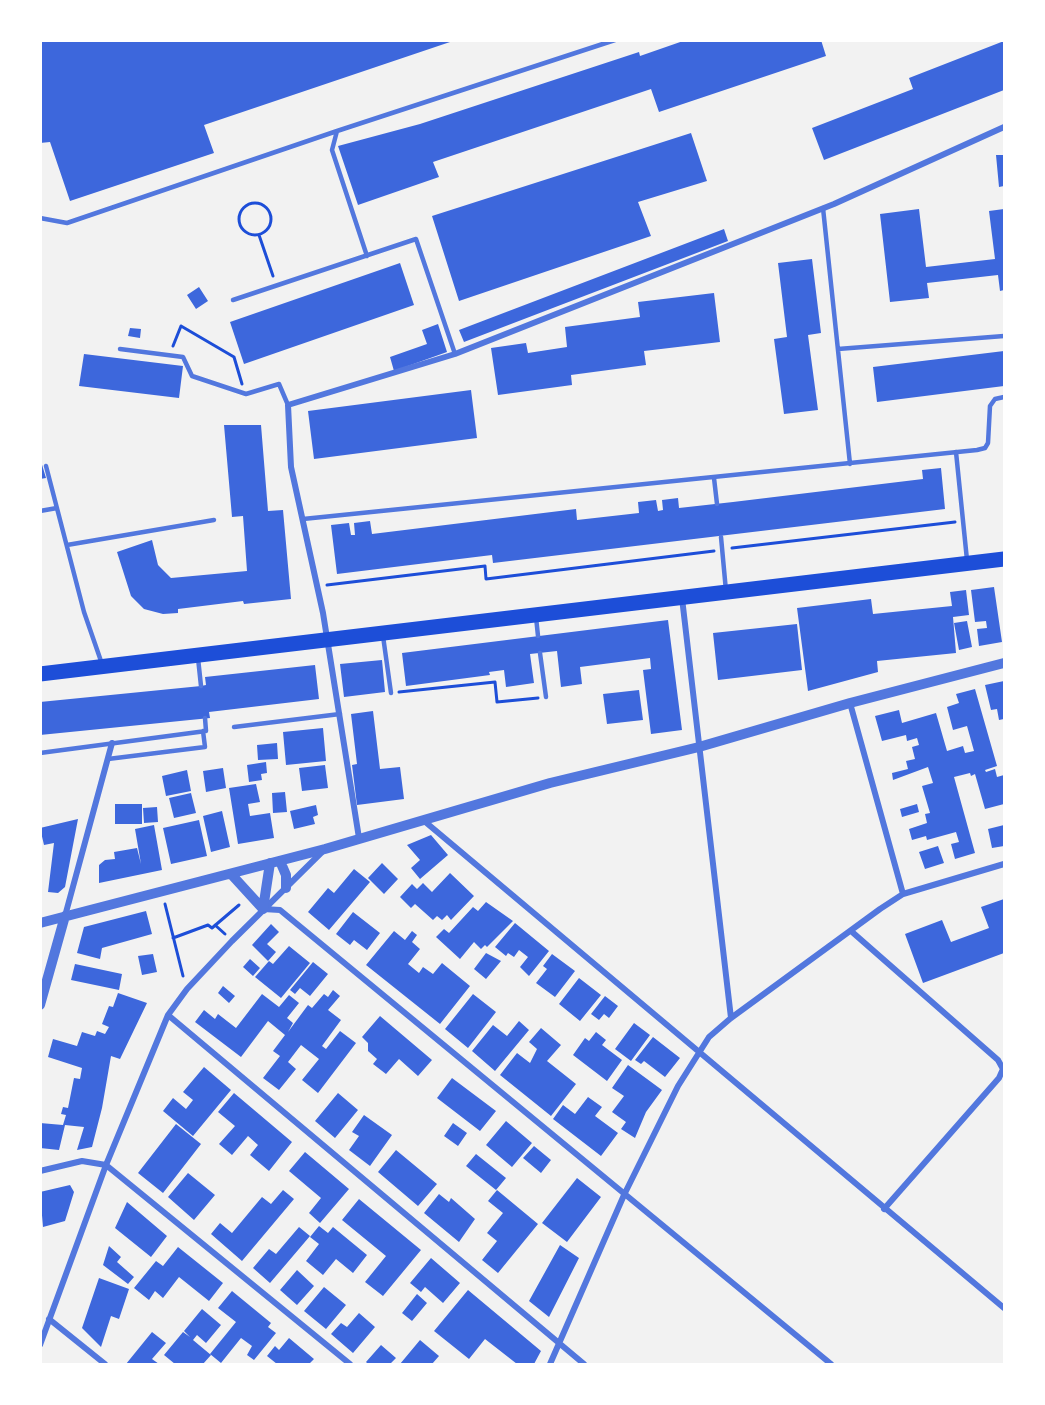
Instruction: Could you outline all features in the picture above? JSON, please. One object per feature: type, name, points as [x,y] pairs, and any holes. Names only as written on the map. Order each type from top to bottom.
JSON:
[{"type":"main road","points":[[40,674],[1005,559]]},
{"type":"street","points":[[359,838],[318,586],[291,467],[288,405],[455,354],[824,208],[1005,127]]},
{"type":"street","points":[[682,597],[730,1018]]},
{"type":"street","points":[[40,923],[325,849],[550,783],[699,747],[850,703],[1005,663]]},
{"type":"street","points":[[850,703],[903,894]]},
{"type":"street","points":[[40,1005],[112,743]]},
{"type":"street","points":[[422,819],[884,1209],[1005,1308]]},
{"type":"street","points":[[40,1345],[106,1165],[168,1015],[187,989],[263,909],[325,849]]},
{"type":"street","points":[[275,862],[286,875],[286,888]]},
{"type":"street","points":[[263,909],[275,862]]},
{"type":"street","points":[[550,1365],[624,1195],[698,1052],[709,1037],[730,1018],[903,894],[1005,864]]},
{"type":"street","points":[[231,874],[263,909],[280,910],[831,1365]]},
{"type":"street","points":[[851,931],[998,1060],[1003,1069],[999,1078],[884,1209]]},
{"type":"street","points":[[168,1015],[584,1365]]},
{"type":"street","points":[[40,1171],[82,1161],[106,1165],[350,1365]]},
{"type":"street","points":[[49,1318],[105,1365]]},
{"type":"lane","points":[[40,218],[67,223],[615,40]]},
{"type":"lane","points":[[337,131],[332,150],[367,256]]},
{"type":"lane","points":[[824,208],[850,464]]},
{"type":"lane","points":[[233,300],[416,239],[455,354]]},
{"type":"lane","points":[[838,349],[1005,336]]},
{"type":"lane","points":[[120,349],[183,357],[192,376],[246,394],[279,384],[288,405]]},
{"type":"lane","points":[[303,519],[850,464],[985,448],[988,442],[990,406],[995,399],[1005,397]]},
{"type":"lane","points":[[956,452],[968,563]]},
{"type":"lane","points":[[46,466],[84,612],[103,666]]},
{"type":"lane","points":[[714,478],[717,504]]},
{"type":"lane","points":[[40,511],[57,508]]},
{"type":"lane","points":[[67,545],[214,520]]},
{"type":"lane","points":[[720,537],[726,592]]},
{"type":"lane","points":[[536,615],[538,636]]},
{"type":"lane","points":[[383,633],[392,693]]},
{"type":"lane","points":[[540,653],[546,697]]},
{"type":"lane","points":[[197,655],[201,686]]},
{"type":"lane","points":[[234,727],[340,714]]},
{"type":"lane","points":[[40,753],[206,731],[205,718]]},
{"type":"lane","points":[[108,759],[205,747],[203,731]]},
{"type":"path","points":[[254,203],[264,205],[272,218],[269,229],[260,235],[248,234],[239,221],[244,207],[254,203]]},
{"type":"path","points":[[260,235],[276,285]]},
{"type":"path","points":[[170,356],[181,326],[234,357],[238,370]]},
{"type":"path","points":[[318,586],[485,566],[486,579],[963,521]]},
{"type":"path","points":[[392,693],[495,682],[497,702],[546,697]]},
{"type":"path","points":[[162,892],[187,989]]},
{"type":"path","points":[[173,938],[208,925],[212,928],[239,905]]},
{"type":"building","points":[[40,40],[453,41],[204,125],[214,153],[70,201],[50,142],[40,143]]},
{"type":"building","points":[[686,40],[821,40],[826,56],[659,112],[651,89],[433,162],[439,177],[358,205],[338,146],[420,124],[639,52],[640,56]]},
{"type":"building","points":[[1004,41],[1004,90],[824,160],[812,128],[913,89],[909,78]]},
{"type":"building","points":[[691,133],[707,181],[638,202],[651,236],[459,301],[432,216]]},
{"type":"building","points":[[996,155],[1004,155],[1004,186],[999,187]]},
{"type":"building","points":[[919,209],[926,267],[995,259],[989,211],[1004,209],[1004,290],[1000,291],[998,275],[927,283],[929,298],[890,302],[880,214]]},
{"type":"building","points":[[724,229],[728,241],[464,342],[459,330]]},
{"type":"building","points":[[812,259],[821,333],[808,335],[818,410],[784,414],[774,339],[787,337],[778,263]]},
{"type":"building","points":[[400,263],[414,305],[244,364],[230,322]]},
{"type":"building","points":[[199,287],[208,301],[196,309],[187,295]]},
{"type":"building","points":[[714,293],[720,342],[644,351],[646,365],[571,375],[572,385],[498,395],[491,348],[526,343],[528,353],[567,347],[565,327],[640,317],[638,302]]},
{"type":"building","points":[[438,324],[447,352],[394,371],[390,357],[427,344],[422,330]]},
{"type":"building","points":[[130,328],[141,329],[140,338],[128,336]]},
{"type":"building","points":[[1004,351],[1004,386],[877,402],[873,367]]},
{"type":"building","points":[[84,354],[183,366],[179,398],[79,386]]},
{"type":"building","points":[[471,390],[477,438],[314,459],[308,411]]},
{"type":"building","points":[[224,425],[261,425],[268,511],[283,510],[291,599],[244,604],[243,601],[178,609],[178,613],[163,614],[144,609],[131,596],[117,552],[152,540],[158,565],[171,578],[247,571],[243,516],[232,517]]},
{"type":"building","points":[[40,458],[46,478],[40,479]]},
{"type":"building","points":[[941,468],[945,509],[493,563],[492,555],[337,574],[331,525],[349,523],[351,535],[355,535],[354,523],[370,521],[372,534],[576,509],[577,520],[639,513],[638,502],[656,500],[658,511],[663,510],[662,500],[678,498],[679,508],[733,502],[923,479],[922,470]]},
{"type":"building","points":[[994,587],[1002,642],[979,646],[977,629],[987,628],[986,621],[975,622],[971,590]]},
{"type":"building","points":[[966,590],[969,615],[953,617],[956,653],[877,661],[878,672],[808,691],[797,608],[871,599],[873,614],[952,606],[950,592]]},
{"type":"building","points":[[668,620],[682,730],[651,734],[643,670],[651,669],[650,658],[580,667],[582,684],[561,687],[557,651],[530,654],[534,683],[506,687],[504,670],[489,672],[490,675],[406,686],[402,653]]},
{"type":"building","points":[[967,621],[972,647],[959,650],[954,623]]},
{"type":"building","points":[[797,624],[802,670],[718,680],[713,633]]},
{"type":"building","points":[[382,660],[385,692],[344,697],[340,664]]},
{"type":"building","points":[[315,665],[319,699],[209,712],[210,718],[40,735],[40,702],[201,686],[206,685],[205,677]]},
{"type":"building","points":[[1004,681],[1004,719],[999,720],[997,709],[991,710],[985,685]]},
{"type":"building","points":[[975,689],[997,766],[985,770],[986,772],[995,769],[997,777],[1004,775],[1004,804],[985,809],[975,774],[954,777],[975,853],[955,859],[951,844],[959,842],[956,832],[927,840],[926,836],[912,840],[909,829],[927,823],[925,814],[930,813],[922,786],[933,783],[928,767],[893,780],[892,773],[908,769],[906,761],[915,759],[912,747],[919,745],[917,738],[907,741],[906,735],[882,741],[875,716],[899,710],[902,723],[936,713],[947,751],[963,746],[965,753],[974,751],[967,726],[953,730],[947,707],[959,703],[956,694]]},
{"type":"building","points":[[639,690],[643,720],[607,724],[603,694]]},
{"type":"building","points":[[373,711],[380,769],[400,767],[404,799],[357,805],[352,765],[357,764],[351,714]]},
{"type":"building","points":[[323,728],[326,761],[286,765],[283,732]]},
{"type":"building","points":[[277,743],[278,759],[258,760],[257,745]]},
{"type":"building","points":[[266,762],[267,773],[261,774],[262,780],[249,782],[247,765]]},
{"type":"building","points":[[325,765],[328,788],[302,791],[299,768]]},
{"type":"building","points":[[223,768],[226,788],[206,792],[203,771]]},
{"type":"building","points":[[187,770],[191,791],[166,796],[162,776]]},
{"type":"building","points":[[256,784],[260,802],[248,804],[250,816],[270,813],[274,838],[238,844],[229,788]]},
{"type":"building","points":[[285,792],[287,812],[273,813],[272,793]]},
{"type":"building","points":[[191,793],[196,813],[174,818],[169,798]]},
{"type":"building","points":[[115,804],[142,804],[142,824],[115,824]]},
{"type":"building","points":[[917,804],[919,812],[902,817],[900,809]]},
{"type":"building","points":[[316,805],[318,815],[313,817],[315,824],[294,829],[290,811]]},
{"type":"building","points":[[157,807],[158,822],[144,823],[143,808]]},
{"type":"building","points":[[222,811],[230,847],[211,852],[203,816]]},
{"type":"building","points":[[78,819],[65,887],[58,893],[48,892],[54,843],[44,845],[40,828]]},
{"type":"building","points":[[199,820],[207,856],[171,864],[163,828]]},
{"type":"building","points":[[154,825],[162,870],[99,883],[99,865],[105,860],[115,859],[114,852],[137,848],[141,864],[135,829]]},
{"type":"building","points":[[1004,825],[1004,846],[992,848],[988,829]]},
{"type":"building","points":[[431,835],[448,855],[420,879],[411,868],[420,860],[407,845]]},
{"type":"building","points":[[938,846],[944,863],[925,869],[919,852]]},
{"type":"building","points":[[382,863],[398,879],[384,894],[368,878]]},
{"type":"building","points":[[354,869],[370,882],[329,930],[308,912],[328,888],[334,893]]},
{"type":"building","points":[[450,873],[474,896],[451,920],[447,915],[442,920],[437,916],[433,920],[415,904],[411,908],[400,897],[412,884],[417,889],[423,883],[432,892]]},
{"type":"building","points":[[1004,899],[1004,953],[923,983],[905,934],[942,920],[951,942],[989,928],[981,907]]},
{"type":"building","points":[[486,902],[513,921],[487,947],[485,945],[481,949],[474,942],[460,959],[436,937],[444,929],[449,933],[473,907],[478,911]]},
{"type":"building","points":[[146,911],[152,934],[102,948],[100,959],[77,953],[84,927]]},
{"type":"building","points":[[353,912],[380,933],[367,950],[354,940],[350,945],[336,934]]},
{"type":"building","points":[[515,923],[549,951],[529,976],[520,967],[528,957],[519,950],[514,957],[508,953],[506,956],[495,947]]},
{"type":"building","points":[[271,924],[279,932],[267,944],[276,952],[268,961],[252,945]]},
{"type":"building","points":[[394,931],[405,940],[412,931],[417,935],[412,942],[420,949],[408,964],[419,973],[423,967],[433,974],[442,963],[470,986],[440,1024],[366,965]]},
{"type":"building","points":[[289,946],[310,963],[281,998],[255,977],[269,961],[273,964]]},
{"type":"building","points":[[486,953],[501,961],[486,979],[474,969]]},
{"type":"building","points":[[153,954],[157,972],[142,975],[138,956]]},
{"type":"building","points":[[552,954],[575,971],[555,997],[536,983],[547,969],[543,966]]},
{"type":"building","points":[[250,959],[260,968],[253,976],[243,967]]},
{"type":"building","points":[[313,962],[328,974],[310,996],[300,988],[295,994],[290,990]]},
{"type":"building","points":[[75,964],[122,974],[119,990],[71,980]]},
{"type":"building","points":[[579,978],[601,995],[580,1021],[559,1004]]},
{"type":"building","points":[[223,986],[235,996],[229,1003],[218,993]]},
{"type":"building","points":[[333,990],[340,996],[328,1010],[341,1020],[322,1046],[326,1049],[340,1031],[356,1043],[318,1093],[302,1080],[319,1059],[301,1045],[288,1062],[296,1069],[279,1090],[263,1078],[280,1056],[273,1051],[285,1035],[268,1021],[241,1057],[195,1022],[204,1010],[215,1019],[218,1014],[236,1028],[262,994],[279,1007],[289,995],[299,1003],[287,1018],[293,1023],[288,1032],[308,1005],[312,1008],[324,994],[328,997]]},
{"type":"building","points":[[118,993],[147,1003],[120,1059],[111,1056],[102,1108],[92,1147],[77,1150],[84,1127],[65,1125],[59,1150],[40,1148],[40,1123],[63,1125],[66,1115],[61,1114],[63,1107],[68,1108],[74,1078],[80,1079],[82,1068],[48,1057],[53,1039],[77,1046],[82,1032],[95,1036],[97,1031],[105,1034],[109,1027],[102,1024],[109,1006],[113,1007]]},
{"type":"building","points":[[473,994],[496,1012],[468,1048],[445,1029]]},
{"type":"building","points":[[605,996],[618,1006],[609,1018],[604,1014],[599,1020],[591,1014]]},
{"type":"building","points":[[380,1016],[432,1060],[418,1076],[399,1059],[386,1074],[373,1064],[377,1059],[368,1051],[368,1043],[362,1037]]},
{"type":"building","points":[[519,1021],[529,1030],[495,1071],[472,1051],[493,1025],[507,1036]]},
{"type":"building","points":[[634,1023],[650,1035],[631,1061],[615,1049]]},
{"type":"building","points":[[541,1028],[561,1045],[547,1061],[576,1084],[551,1116],[500,1075],[517,1053],[530,1063],[537,1049],[529,1042]]},
{"type":"building","points":[[596,1032],[606,1040],[602,1045],[622,1060],[607,1081],[573,1055],[585,1038],[589,1041]]},
{"type":"building","points":[[653,1037],[680,1058],[665,1077],[644,1061],[641,1064],[635,1060]]},
{"type":"building","points":[[628,1065],[662,1090],[646,1112],[635,1138],[621,1129],[626,1122],[612,1112],[624,1096],[612,1088]]},
{"type":"building","points":[[204,1067],[231,1090],[193,1136],[163,1111],[173,1098],[186,1109],[193,1100],[183,1092]]},
{"type":"building","points":[[452,1078],[496,1111],[480,1131],[437,1098]]},
{"type":"building","points":[[234,1093],[292,1142],[269,1171],[250,1155],[258,1145],[248,1136],[232,1155],[219,1144],[235,1126],[218,1112]]},
{"type":"building","points":[[338,1093],[358,1110],[335,1138],[315,1121]]},
{"type":"building","points":[[588,1097],[602,1107],[595,1116],[618,1133],[601,1156],[553,1119],[563,1105],[575,1114]]},
{"type":"building","points":[[364,1115],[392,1135],[370,1166],[349,1150],[359,1136],[352,1132]]},
{"type":"building","points":[[506,1121],[532,1143],[512,1167],[486,1145]]},
{"type":"building","points":[[453,1123],[467,1133],[458,1146],[444,1136]]},
{"type":"building","points":[[176,1124],[201,1144],[163,1193],[138,1173]]},
{"type":"building","points":[[534,1146],[551,1160],[541,1173],[523,1158]]},
{"type":"building","points":[[396,1150],[437,1184],[418,1206],[378,1172]]},
{"type":"building","points":[[305,1152],[349,1189],[320,1223],[309,1213],[321,1198],[289,1171]]},
{"type":"building","points":[[476,1154],[506,1178],[496,1190],[466,1166]]},
{"type":"building","points":[[188,1173],[215,1195],[194,1220],[168,1197]]},
{"type":"building","points":[[577,1178],[601,1197],[567,1242],[542,1223]]},
{"type":"building","points":[[70,1185],[74,1192],[65,1221],[43,1227],[40,1192]]},
{"type":"building","points":[[283,1190],[294,1199],[242,1261],[211,1234],[220,1223],[232,1233],[262,1197],[271,1204]]},
{"type":"building","points":[[497,1190],[538,1224],[498,1273],[482,1260],[497,1241],[487,1233],[503,1213],[488,1201]]},
{"type":"building","points":[[439,1194],[449,1202],[451,1198],[475,1219],[459,1242],[424,1213]]},
{"type":"building","points":[[359,1199],[421,1250],[383,1296],[365,1282],[386,1256],[342,1220]]},
{"type":"building","points":[[127,1202],[167,1236],[151,1257],[115,1228]]},
{"type":"building","points":[[319,1226],[328,1233],[333,1227],[367,1255],[353,1273],[336,1259],[323,1275],[306,1261],[319,1244],[310,1237]]},
{"type":"building","points":[[299,1227],[310,1236],[270,1283],[253,1268],[269,1249],[276,1254]]},
{"type":"building","points":[[560,1245],[579,1258],[549,1317],[529,1301]]},
{"type":"building","points":[[109,1246],[121,1257],[117,1262],[134,1277],[128,1284],[103,1265]]},
{"type":"building","points":[[178,1247],[223,1283],[209,1301],[179,1277],[163,1298],[155,1291],[149,1300],[134,1288],[156,1261],[163,1266]]},
{"type":"building","points":[[431,1258],[460,1283],[443,1303],[425,1287],[421,1292],[410,1283]]},
{"type":"building","points":[[297,1270],[314,1286],[297,1305],[280,1290]]},
{"type":"building","points":[[99,1278],[129,1289],[119,1319],[111,1316],[101,1347],[82,1328]]},
{"type":"building","points":[[324,1287],[346,1305],[326,1329],[304,1311]]},
{"type":"building","points":[[468,1290],[541,1351],[534,1364],[517,1364],[485,1339],[469,1359],[434,1331]]},
{"type":"building","points":[[232,1291],[271,1323],[268,1327],[276,1333],[254,1360],[247,1355],[252,1346],[241,1338],[221,1363],[210,1354],[236,1322],[218,1308]]},
{"type":"building","points":[[417,1294],[427,1303],[412,1321],[402,1313]]},
{"type":"building","points":[[202,1309],[221,1325],[206,1343],[197,1335],[193,1340],[211,1355],[203,1364],[175,1364],[164,1355],[183,1332],[190,1337],[184,1331]]},
{"type":"building","points":[[359,1313],[375,1327],[353,1353],[331,1334],[341,1323],[347,1327]]},
{"type":"building","points":[[152,1332],[166,1343],[152,1359],[159,1364],[126,1364]]},
{"type":"building","points":[[289,1338],[314,1359],[309,1364],[277,1364],[267,1356],[275,1346],[279,1350]]},
{"type":"building","points":[[420,1340],[439,1356],[432,1364],[400,1364]]},
{"type":"building","points":[[381,1345],[396,1358],[390,1364],[368,1364],[366,1362]]}]
